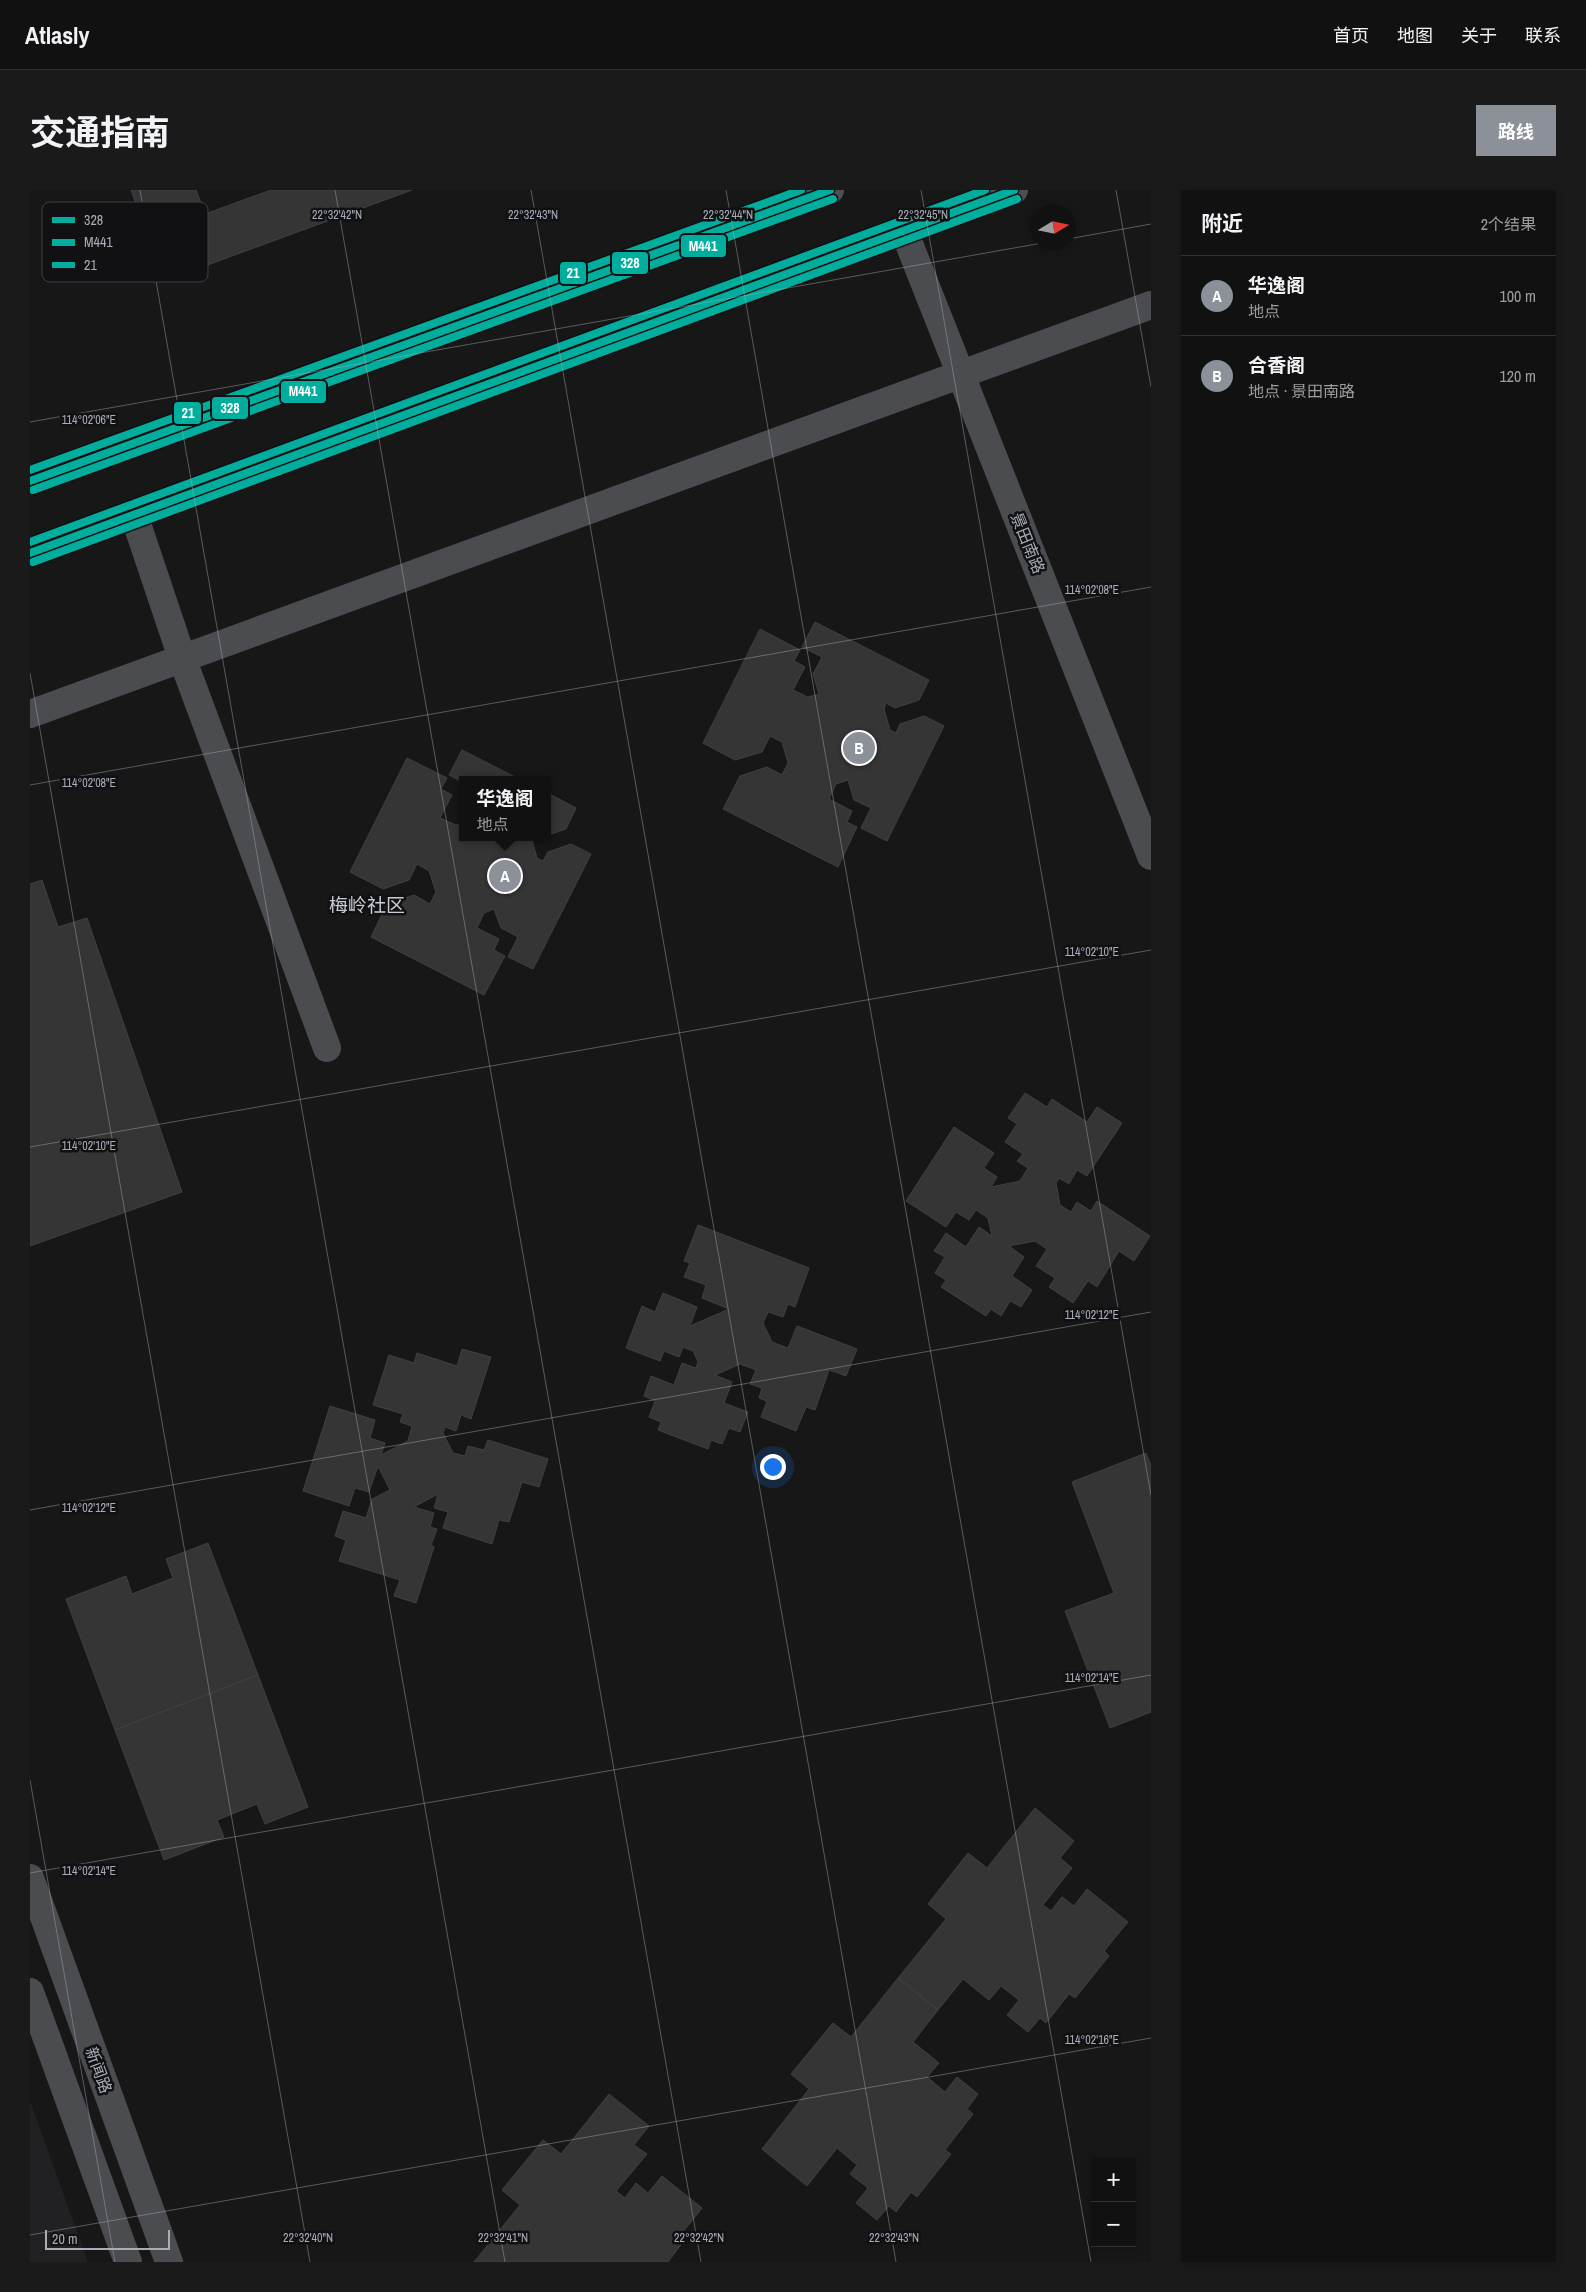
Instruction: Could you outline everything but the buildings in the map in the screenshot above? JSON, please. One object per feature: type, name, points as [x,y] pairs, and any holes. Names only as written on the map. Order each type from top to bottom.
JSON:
[{"type":"main road","points":[[30,481],[830,190]]},
{"type":"main road","points":[[30,553],[1014,190]]},
{"type":"street","name":"景田南路","points":[[904,231],[1151,856]]},
{"type":"street","points":[[30,714],[1151,305]]},
{"type":"street","points":[[134,515],[182,658],[327,1048]]},
{"type":"street","name":"新闻路","points":[[30,1878],[169,2262]]},
{"type":"street","points":[[30,1992],[128,2262]]},
{"type":"shaded area","points":[[30,2101],[88,2262],[30,2262]]},
{"type":"transit line","name":"21","points":[[30,470],[801,190]]},
{"type":"transit line","name":"328","points":[[30,481],[830,190]]},
{"type":"transit line","name":"21","points":[[30,542],[985,190]]},
{"type":"transit line","name":"328","points":[[30,553],[1014,190]]},
{"type":"transit line","name":"M441","points":[[33,490],[833,199]]},
{"type":"transit line","name":"M441","points":[[33,562],[1017,199]]},
{"type":"place","name":"合香阁","points":[[859,748]]},
{"type":"place","name":"华逸阁","points":[[505,876]]},
{"type":"district","name":"梅岭社区","points":[[367,905]]}]
